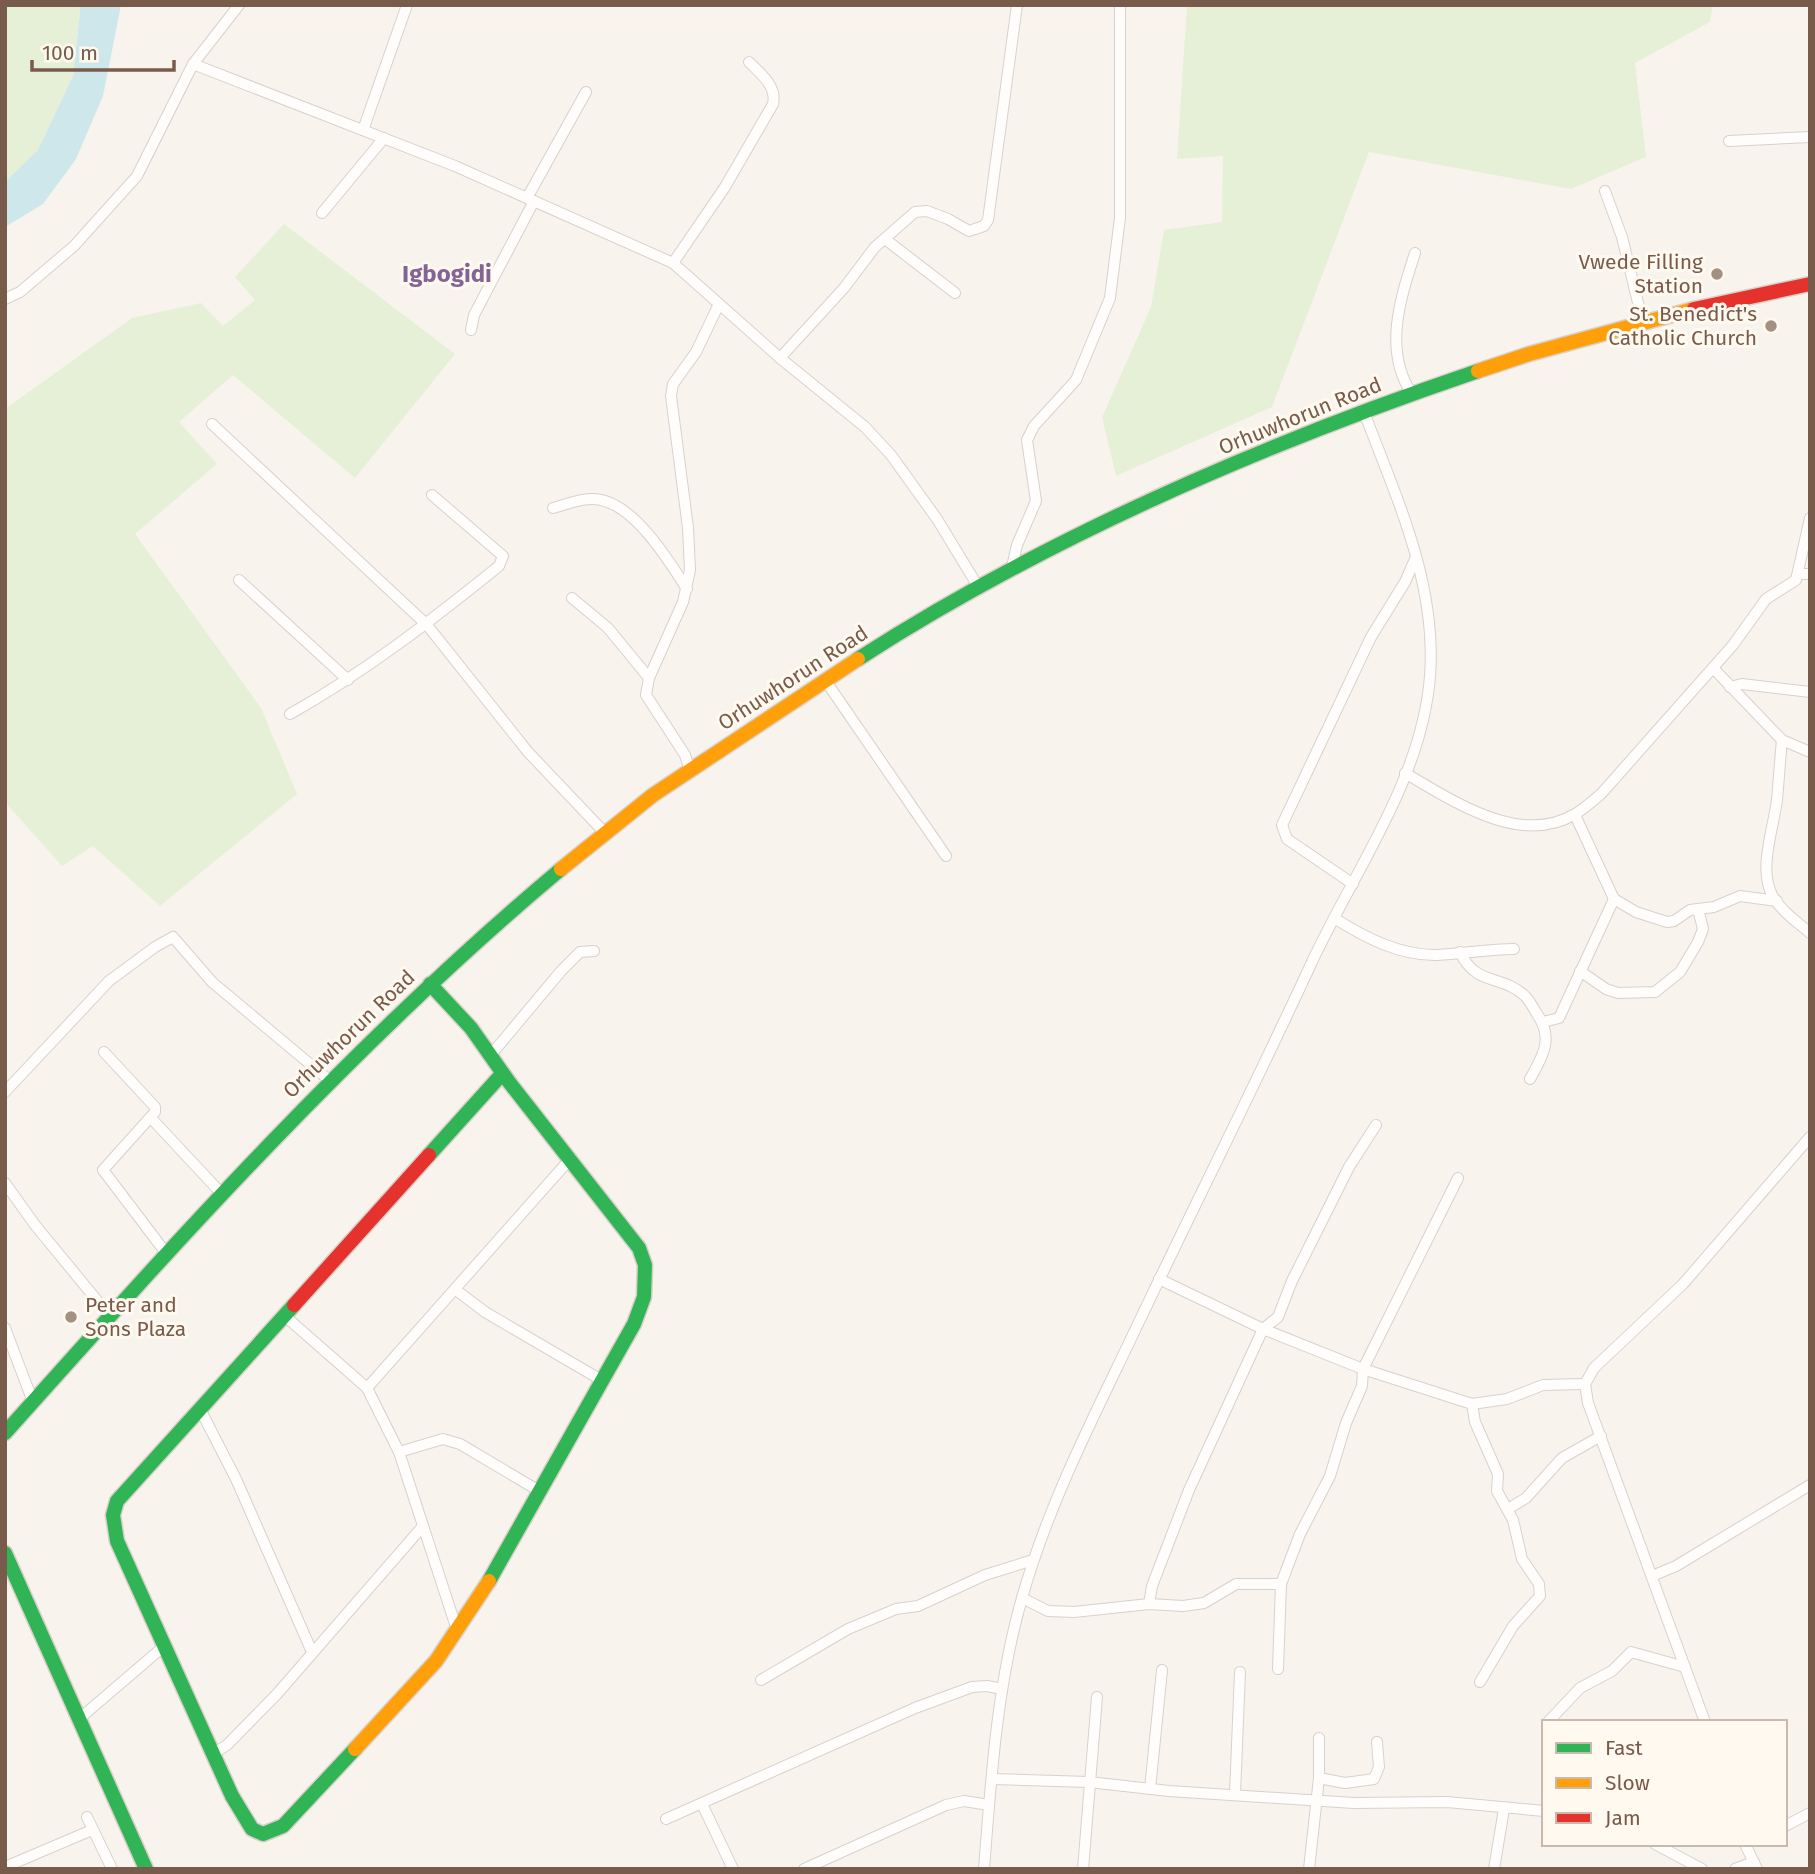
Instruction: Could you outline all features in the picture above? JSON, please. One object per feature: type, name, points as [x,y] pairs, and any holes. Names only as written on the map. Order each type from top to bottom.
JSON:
[{"type":"street","points":[[5,299],[20,292],[74,246],[137,177],[193,64],[239,5]]},
{"type":"street","points":[[363,130],[407,5]]},
{"type":"street","points":[[780,358],[884,239],[915,212],[927,211],[969,231],[984,226],[988,220],[1017,5]]},
{"type":"street","points":[[1011,571],[1017,545],[1035,501],[1027,440],[1034,426],[1076,380],[1110,298],[1120,218],[1120,5]]},
{"type":"street","points":[[673,263],[725,187],[773,104],[775,95],[772,87],[749,62]]},
{"type":"street","points":[[193,64],[384,138],[531,199],[673,263],[780,358],[865,427],[891,455],[937,519],[979,587]]},
{"type":"street","points":[[471,330],[474,315],[586,93]]},
{"type":"street","points":[[1729,141],[1810,137]]},
{"type":"street","points":[[321,213],[384,138]]},
{"type":"street","points":[[1605,191],[1622,237],[1643,323]]},
{"type":"street","points":[[884,239],[955,293]]},
{"type":"street","points":[[1412,394],[1401,377],[1397,363],[1397,335],[1400,298],[1415,253]]},
{"type":"street","name":"Orhuwhorun Road","points":[[5,1433],[221,1193],[329,1080],[430,984],[604,832],[825,680],[979,587],[1154,499],[1364,412],[1412,394],[1643,323],[1810,284]]},
{"type":"street","points":[[690,771],[685,755],[648,702],[646,695],[649,678],[673,630],[687,589],[690,570],[688,528],[671,396],[673,384],[696,352],[719,304]]},
{"type":"street","points":[[984,1869],[1002,1689],[1033,1560],[1066,1474],[1334,918],[1353,884],[1405,774],[1423,722],[1432,645],[1428,604],[1416,556],[1364,412]]},
{"type":"street","points":[[212,424],[427,625],[528,752],[604,832]]},
{"type":"street","points":[[290,714],[348,680],[427,625],[499,566],[503,556],[432,495]]},
{"type":"street","points":[[553,508],[592,499],[603,500],[616,506],[647,532],[687,589]]},
{"type":"street","points":[[1405,774],[1511,825],[1530,827],[1575,815],[1601,794],[1713,668],[1766,598],[1804,574],[1810,518]]},
{"type":"street","points":[[1353,884],[1287,839],[1282,825],[1371,637],[1405,582],[1416,556]]},
{"type":"street","points":[[239,580],[348,680]]},
{"type":"street","points":[[572,598],[608,628],[649,678]]},
{"type":"street","points":[[1713,668],[1782,740],[1810,752]]},
{"type":"street","points":[[825,680],[946,856]]},
{"type":"street","points":[[1730,687],[1742,684],[1810,692]]},
{"type":"street","points":[[1782,740],[1768,853],[1771,893],[1810,933]]},
{"type":"street","points":[[1575,815],[1614,899],[1629,908],[1667,922],[1740,896],[1777,901]]},
{"type":"street","points":[[1543,1022],[1559,1018],[1614,899]]},
{"type":"street","points":[[1580,971],[1606,989],[1618,993],[1655,992],[1680,972],[1698,942],[1703,929],[1698,909]]},
{"type":"street","points":[[1334,918],[1355,931],[1407,952],[1435,955],[1514,949]]},
{"type":"street","points":[[5,1092],[109,981],[173,937],[212,982],[329,1080]]},
{"type":"street","points":[[490,1056],[561,971],[580,952],[594,951]]},
{"type":"street","points":[[1460,952],[1473,973],[1527,998],[1543,1022],[1547,1045],[1530,1079]]},
{"type":"street","points":[[430,984],[471,1028],[502,1074],[632,1237],[645,1265],[644,1297],[634,1324],[541,1492],[471,1610],[436,1661],[283,1826],[273,1833],[263,1834],[252,1829],[232,1796],[163,1647],[117,1541],[113,1515],[117,1501],[286,1317],[502,1074]]},
{"type":"street","points":[[104,1052],[155,1107],[151,1118],[103,1170],[166,1253]]},
{"type":"street","points":[[151,1118],[221,1193]]},
{"type":"street","points":[[1149,1604],[1152,1586],[1188,1490],[1263,1329],[1278,1317],[1292,1281],[1349,1167],[1376,1125]]},
{"type":"street","points":[[1704,1720],[1588,1403],[1585,1384],[1594,1368],[1683,1284],[1810,1137]]},
{"type":"street","points":[[367,1388],[571,1158]]},
{"type":"street","points":[[1278,1669],[1281,1584],[1300,1534],[1330,1476],[1346,1423],[1362,1386],[1363,1369],[1458,1178]]},
{"type":"street","points":[[5,1183],[35,1225],[109,1315]]},
{"type":"street","points":[[1159,1279],[1263,1329],[1363,1369],[1472,1404],[1507,1399],[1543,1385],[1585,1384]]},
{"type":"street","points":[[456,1290],[485,1312],[603,1381]]},
{"type":"street","points":[[286,1317],[367,1388],[399,1452],[457,1630]]},
{"type":"street","points":[[5,1328],[33,1402]]},
{"type":"street","points":[[1472,1404],[1475,1422],[1498,1474],[1497,1491],[1507,1508],[1522,1559],[1539,1584],[1540,1596],[1513,1626],[1480,1682]]},
{"type":"street","points":[[201,1409],[236,1479],[312,1652]]},
{"type":"street","points":[[1507,1508],[1541,1484],[1562,1458],[1601,1436]]},
{"type":"street","points":[[399,1452],[443,1439],[460,1444],[541,1492]]},
{"type":"street","points":[[1652,1577],[1676,1566],[1810,1485]]},
{"type":"street","points":[[213,1754],[227,1745],[423,1527]]},
{"type":"street","points":[[5,1553],[146,1869]]},
{"type":"street","points":[[761,1681],[848,1629],[895,1609],[918,1606],[985,1575],[1033,1560]]},
{"type":"street","points":[[1022,1598],[1048,1611],[1073,1612],[1149,1604],[1204,1603],[1236,1584],[1281,1584]]},
{"type":"street","points":[[449,1600],[471,1610]]},
{"type":"street","points":[[79,1718],[163,1647]]},
{"type":"street","points":[[1550,1720],[1580,1688],[1612,1671],[1631,1652],[1685,1667]]},
{"type":"street","points":[[1150,1789],[1162,1670]]},
{"type":"street","points":[[1235,1794],[1240,1672]]},
{"type":"street","points":[[666,1819],[915,1708],[972,1687],[1002,1689]]},
{"type":"street","points":[[1083,1869],[1097,1697]]},
{"type":"street","points":[[1309,1869],[1319,1778],[1319,1738]]},
{"type":"street","points":[[1319,1778],[1345,1783],[1374,1779],[1379,1768],[1377,1742]]},
{"type":"street","points":[[992,1779],[1089,1782],[1150,1789],[1316,1800],[1447,1802],[1542,1811]]},
{"type":"street","points":[[804,1869],[890,1827],[946,1805],[964,1801],[989,1804]]},
{"type":"street","points":[[702,1804],[733,1869]]},
{"type":"street","points":[[1494,1869],[1504,1809]]},
{"type":"street","points":[[1787,1825],[1810,1813]]},
{"type":"street","points":[[87,1816],[112,1869]]},
{"type":"street","points":[[5,1867],[92,1830]]},
{"type":"street","points":[[1659,1846],[1702,1869]]},
{"type":"street","points":[[1735,1869],[1755,1866],[1748,1846]]},
{"type":"green space","points":[[5,5],[79,5],[80,14],[73,76],[38,150],[5,182]]},
{"type":"green space","points":[[1187,5],[1713,5],[1710,22],[1635,63],[1646,157],[1571,189],[1369,152],[1272,407],[1116,476],[1102,417],[1151,307],[1164,230],[1222,222],[1223,156],[1177,159]]},
{"type":"green space","points":[[284,224],[455,354],[355,478],[233,375],[179,422],[217,464],[135,534],[261,708],[297,794],[160,906],[93,846],[62,866],[5,802],[5,409],[132,318],[201,303],[223,326],[255,300],[235,277]]},
{"type":"water","points":[[79,5],[121,5],[103,96],[76,159],[43,204],[5,227],[5,182],[38,150],[73,76]]},
{"type":"traffic: fast","points":[[858,659],[1005,572],[1159,496],[1317,430],[1478,371]]},
{"type":"traffic: fast","points":[[5,1433],[205,1213],[342,1070],[413,1001],[561,869]]},
{"type":"traffic: fast","points":[[430,984],[471,1028],[509,1082],[639,1248],[645,1265],[644,1297],[634,1324],[489,1581]]},
{"type":"traffic: fast","points":[[429,1155],[502,1074]]},
{"type":"traffic: fast","points":[[294,1305],[117,1501],[113,1515],[117,1541],[232,1796],[252,1829],[263,1834],[283,1826],[355,1749]]},
{"type":"traffic: fast","points":[[5,1553],[146,1869]]},
{"type":"traffic: slow","points":[[1478,371],[1529,354],[1694,309]]},
{"type":"traffic: slow","points":[[561,869],[653,795],[858,659]]},
{"type":"traffic: slow","points":[[355,1749],[436,1661],[489,1581]]},
{"type":"traffic: jam","points":[[1694,309],[1810,284]]},
{"type":"traffic: jam","points":[[294,1305],[429,1155]]},
{"type":"place","name":"Vwede Filling Station","points":[[1717,274]]},
{"type":"place","name":"St. Benedict's Catholic Church","points":[[1771,326]]},
{"type":"place","name":"Peter and Sons Plaza","points":[[71,1317]]},
{"type":"district","name":"Igbogidi","points":[[447,274]]}]
